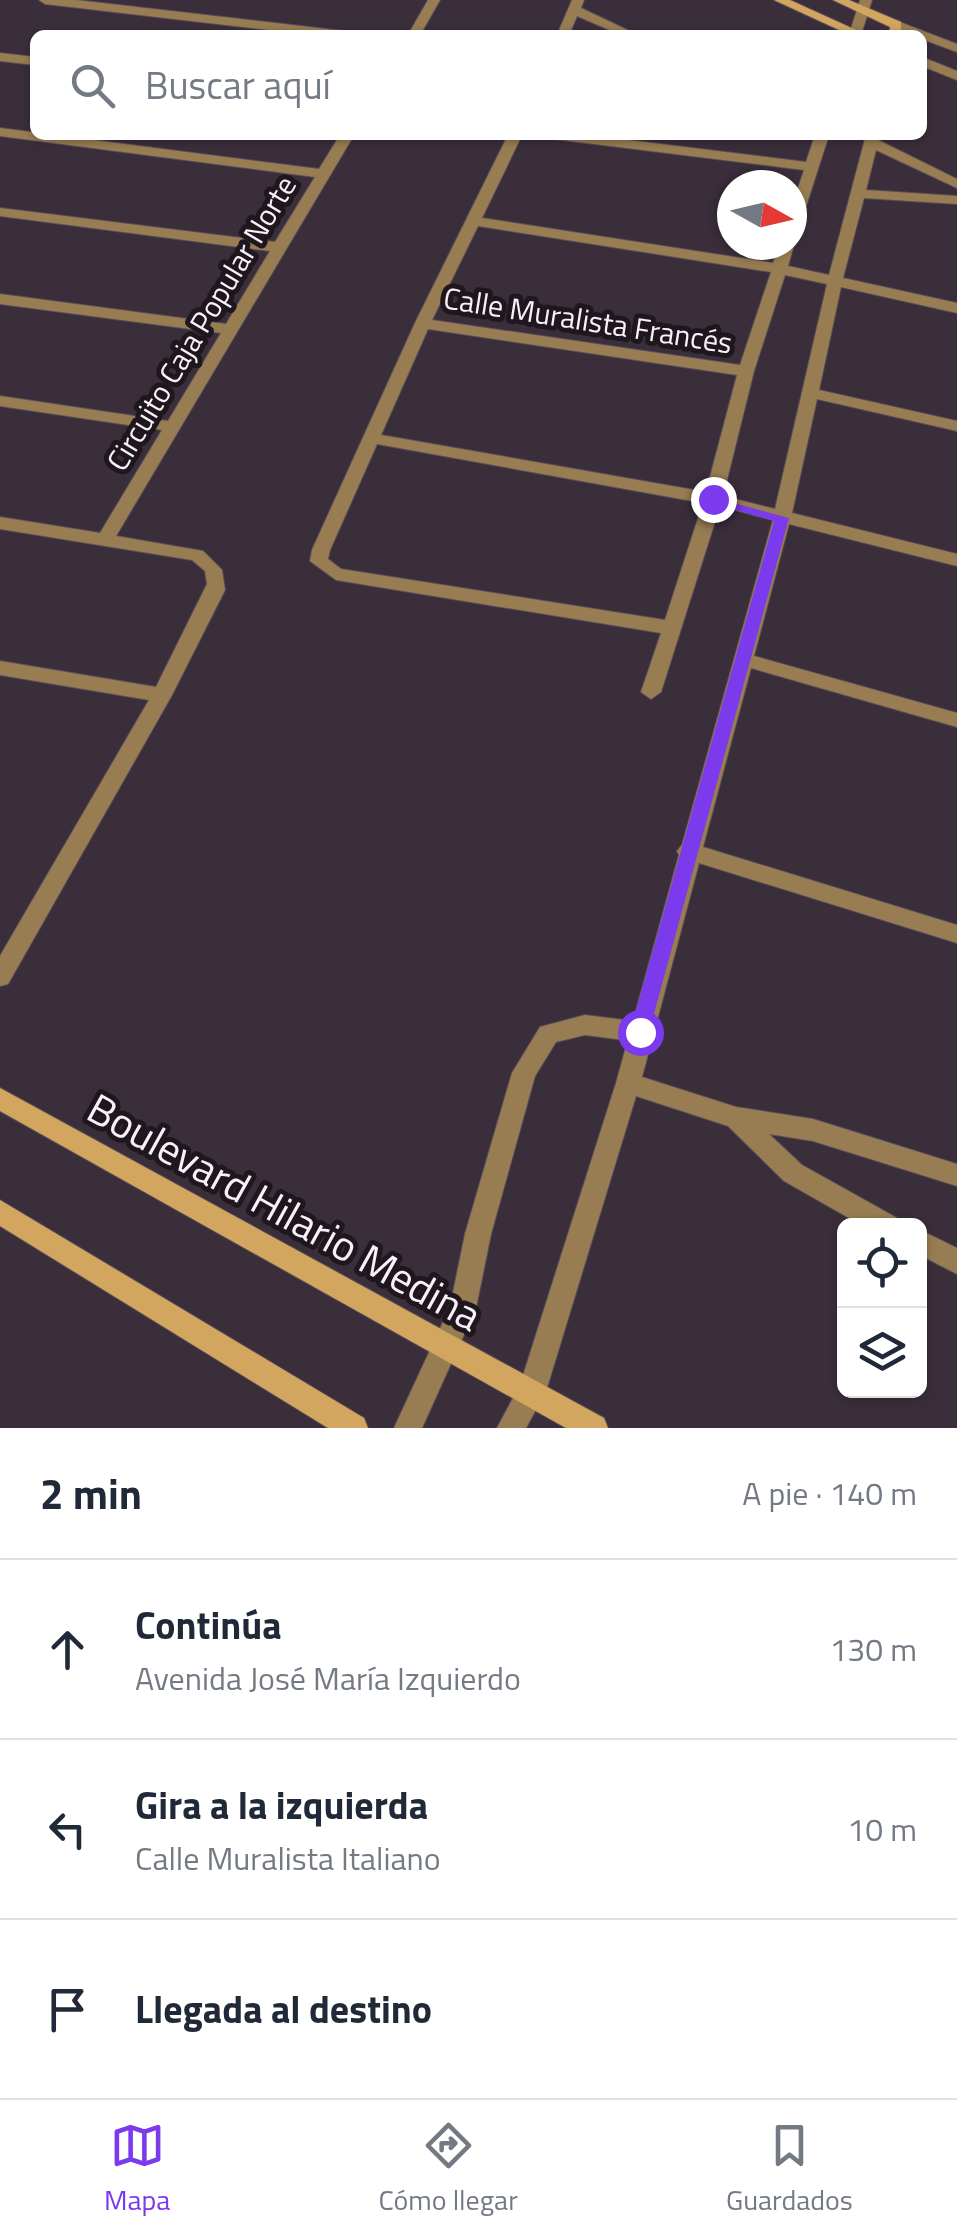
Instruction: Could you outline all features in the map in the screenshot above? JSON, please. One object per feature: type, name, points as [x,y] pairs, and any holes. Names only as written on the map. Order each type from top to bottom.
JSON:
[{"type":"street","points":[[44,0],[301,30]]},
{"type":"street","points":[[417,30],[434,0]]},
{"type":"street","points":[[780,0],[848,30]]},
{"type":"street","points":[[838,0],[865,5],[896,30]]},
{"type":"street","points":[[565,30],[576,5],[623,30]]},
{"type":"street","points":[[858,30],[865,5]]},
{"type":"street","points":[[927,39],[957,48]]},
{"type":"street","points":[[0,57],[30,60]]},
{"type":"street","points":[[927,63],[957,76]]},
{"type":"street","points":[[0,132],[30,136]]},
{"type":"street","points":[[61,140],[322,174]]},
{"type":"street","name":"Circuito Caja Popular Norte","points":[[105,540],[343,140]]},
{"type":"street","points":[[513,140],[370,438],[320,550],[319,561],[336,574],[673,628]]},
{"type":"street","points":[[587,140],[810,167]]},
{"type":"street","points":[[640,140],[666,152]]},
{"type":"street","points":[[807,177],[820,140]]},
{"type":"street","points":[[512,1428],[532,1391],[628,1083],[782,518],[835,281],[872,140]]},
{"type":"street","points":[[874,140],[957,184]]},
{"type":"street","points":[[860,194],[957,200]]},
{"type":"street","points":[[0,212],[277,247]]},
{"type":"street","points":[[472,222],[780,269],[957,308]]},
{"type":"street","points":[[651,692],[713,499],[746,372],[783,260]]},
{"type":"street","points":[[0,299],[228,329]]},
{"type":"street","name":"Calle Muralista Francés","points":[[423,323],[746,372]]},
{"type":"street","points":[[811,392],[957,426]]},
{"type":"street","points":[[0,401],[170,426]]},
{"type":"street","points":[[370,438],[713,499],[957,560]]},
{"type":"street","points":[[0,523],[196,555],[211,565],[218,577],[216,590],[162,695],[0,978]]},
{"type":"street","points":[[742,660],[957,720]]},
{"type":"street","points":[[0,668],[162,695]]},
{"type":"street","points":[[688,852],[957,934]]},
{"type":"street","points":[[408,1428],[463,1308],[478,1234],[524,1073],[548,1034],[585,1026],[640,1032]]},
{"type":"street","points":[[628,1083],[736,1118],[813,1130],[957,1175]]},
{"type":"street","name":"Boulevard Hilario Medina","points":[[0,1099],[594,1428]]},
{"type":"street","points":[[736,1118],[792,1173],[874,1218]]},
{"type":"street","points":[[0,1212],[354,1428]]},
{"type":"street","points":[[927,1246],[957,1262]]},
{"type":"route","points":[[640,1032],[782,518],[713,499]]}]
